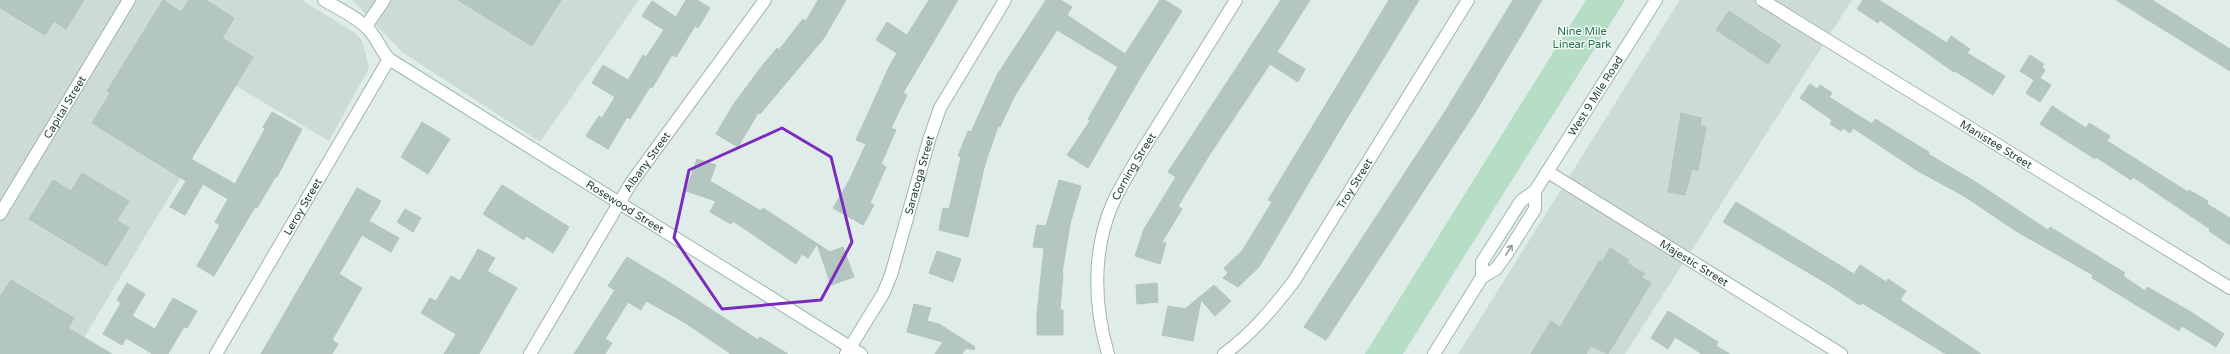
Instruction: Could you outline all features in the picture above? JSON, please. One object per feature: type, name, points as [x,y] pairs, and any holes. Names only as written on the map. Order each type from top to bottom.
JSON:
[{"type":"street","name":"Capital Street","points":[[0,214],[129,0]]},
{"type":"street","points":[[324,0],[366,26],[372,32],[382,51],[389,59]]},
{"type":"street","points":[[366,26],[384,0]]},
{"type":"street","name":"Albany Street","points":[[530,354],[619,203],[765,0]]},
{"type":"street","name":"Saratoga Street","points":[[848,351],[883,294],[891,275],[928,140],[940,108],[965,63],[1004,0]]},
{"type":"street","name":"Corning Street","points":[[1108,354],[1101,325],[1097,289],[1101,246],[1110,212],[1130,170],[1236,0]]},
{"type":"street","name":"Troy Street","points":[[1224,354],[1236,345],[1262,320],[1294,280],[1468,0]]},
{"type":"street","name":"West 9 Mile Road","points":[[1482,277],[1482,262],[1509,219],[1521,201],[1535,191],[1548,172],[1656,0]]},
{"type":"street","name":"Manistee Street","points":[[1762,0],[2230,288]]},
{"type":"street","name":"Rosewood Street","points":[[389,59],[619,203],[848,351],[861,354]]},
{"type":"street","name":"Leroy Street","points":[[216,354],[389,59]]},
{"type":"street","name":"Majestic Street","points":[[1548,172],[1841,354]]},
{"type":"street","name":"West 9 Mile Road","points":[[1434,354],[1482,277],[1496,269],[1535,209],[1535,191]]},
{"type":"highlighted area","points":[[782,128],[831,157],[852,242],[821,300],[722,309],[674,238],[689,170]]},
{"type":"shaded area","points":[[0,0],[302,0],[355,33],[362,40],[369,68],[329,141],[236,86],[74,354],[0,354]]},
{"type":"shaded area","points":[[352,0],[639,0],[540,142],[402,52]]},
{"type":"shaded area","points":[[1680,0],[1852,0],[1625,354],[1458,354]]},
{"type":"green space","name":"Nine Mile Linear Park","points":[[1586,0],[1625,0],[1403,354],[1365,354]]},
{"type":"building","points":[[0,0],[84,0],[66,29],[54,21],[45,35],[0,8]]},
{"type":"building","points":[[163,0],[181,12],[189,0],[206,0],[234,18],[222,38],[253,57],[191,159],[235,184],[265,129],[263,127],[272,112],[302,129],[277,177],[276,176],[257,208],[255,207],[214,276],[197,266],[220,225],[215,222],[228,199],[203,184],[185,215],[170,207],[186,181],[92,123],[110,93],[107,91]]},
{"type":"building","points":[[458,0],[561,0],[532,46]]},
{"type":"building","points":[[686,0],[697,0],[710,8],[698,28],[695,26],[676,57],[672,55],[652,88],[650,87],[630,119],[627,117],[608,149],[586,136],[599,116],[602,118],[615,97],[592,83],[603,65],[628,80],[643,55],[646,57],[664,30],[642,16],[652,1],[676,17]]},
{"type":"building","points":[[818,0],[846,0],[824,38],[760,114],[758,113],[738,147],[716,134],[733,105],[762,66],[777,48],[779,50],[803,19],[806,21]]},
{"type":"building","points":[[929,0],[958,0],[903,93],[907,95],[891,128],[896,130],[881,164],[886,167],[870,203],[874,205],[863,225],[833,208],[849,181],[866,144],[856,140],[889,67],[897,53],[876,40],[887,22],[907,35]]},
{"type":"building","points":[[1046,0],[1061,0],[1072,7],[1067,15],[1125,54],[1160,0],[1165,0],[1182,11],[1140,78],[1088,168],[1067,155],[1090,121],[1088,119],[1118,67],[1057,30],[1015,95],[1000,127],[998,126],[985,164],[968,237],[939,230],[943,208],[949,209],[961,157],[958,156],[968,131],[971,132],[997,75]]},
{"type":"building","points":[[1281,0],[1310,0],[1277,52],[1305,69],[1298,82],[1270,64],[1210,154],[1178,206],[1182,209],[1162,242],[1166,243],[1160,264],[1135,256],[1144,229],[1176,177],[1168,172]]},
{"type":"building","points":[[1389,0],[1419,0],[1259,267],[1238,287],[1223,278],[1228,273],[1224,268],[1242,251],[1272,202],[1268,200]]},
{"type":"building","points":[[1513,0],[1542,0],[1476,111],[1326,340],[1304,327],[1446,110]]},
{"type":"building","points":[[1863,0],[1879,0],[1947,43],[1951,36],[1970,49],[1967,53],[2005,76],[1993,95],[1955,71],[1954,72],[1880,20],[1878,23],[1857,9]]},
{"type":"building","points":[[2116,0],[2152,0],[2230,49],[2230,71]]},
{"type":"building","points":[[1729,11],[1781,45],[1768,64],[1716,30]]},
{"type":"building","points":[[2030,55],[2044,64],[2042,67],[2045,70],[2040,78],[2051,85],[2040,102],[2026,93],[2034,80],[2020,71]]},
{"type":"building","points":[[1810,84],[1817,89],[1820,85],[1832,93],[1829,97],[1872,124],[1875,119],[1929,152],[1928,154],[1974,181],[2048,230],[2050,227],[2125,273],[2123,276],[2145,291],[2147,287],[2191,312],[2224,334],[2216,347],[2182,326],[2179,331],[2092,278],[2093,275],[2016,231],[1964,196],[1918,171],[1853,128],[1850,133],[1843,128],[1841,131],[1830,124],[1832,120],[1800,98]]},
{"type":"building","points":[[2052,106],[2086,128],[2089,123],[2110,136],[2107,141],[2188,192],[2189,190],[2208,201],[2207,204],[2230,218],[2230,245],[2209,231],[2210,229],[2133,177],[2131,180],[2096,157],[2095,159],[2040,124]]},
{"type":"building","points":[[1681,113],[1701,118],[1700,126],[1706,127],[1698,170],[1692,169],[1685,195],[1668,192]]},
{"type":"building","points":[[422,122],[450,139],[428,174],[401,157]]},
{"type":"building","points":[[697,159],[716,165],[710,181],[761,211],[763,208],[830,252],[843,247],[854,277],[831,285],[817,244],[808,258],[802,254],[796,264],[733,221],[731,224],[710,212],[716,201],[686,191]]},
{"type":"building","points":[[82,173],[129,201],[117,220],[129,228],[106,266],[29,219],[53,180],[71,191]]},
{"type":"building","points":[[1059,180],[1081,186],[1070,224],[1062,273],[1060,310],[1063,310],[1063,335],[1037,335],[1037,314],[1044,248],[1033,247],[1037,225],[1046,226]]},
{"type":"building","points":[[502,185],[569,227],[553,253],[526,236],[524,240],[483,214]]},
{"type":"building","points":[[357,188],[381,201],[369,221],[399,238],[391,252],[362,235],[339,274],[362,288],[332,340],[338,344],[332,354],[261,354]]},
{"type":"building","points":[[1736,202],[1854,274],[1860,265],[1886,282],[1888,279],[1906,291],[1900,300],[1981,354],[1946,354],[1862,303],[1860,305],[1723,222]]},
{"type":"building","points":[[405,209],[421,218],[413,232],[397,222]]},
{"type":"building","points":[[1610,248],[1629,260],[1627,263],[1645,274],[1641,277],[1651,283],[1608,354],[1591,346],[1586,354],[1531,354],[1551,321],[1560,327],[1600,260],[1602,262]]},
{"type":"building","points":[[478,249],[495,258],[487,271],[517,288],[479,354],[444,354],[456,334],[421,313],[430,298],[436,301],[451,276],[460,281]]},
{"type":"building","points":[[937,251],[961,259],[953,282],[929,273]]},
{"type":"building","points":[[627,257],[672,284],[758,340],[760,337],[788,354],[731,354],[684,322],[646,301],[641,310],[628,302],[605,339],[612,343],[605,354],[574,354],[615,290],[608,286]]},
{"type":"building","points":[[11,280],[74,318],[68,328],[112,354],[0,354],[0,297]]},
{"type":"building","points":[[127,283],[145,294],[132,316],[155,329],[173,298],[197,311],[187,328],[184,327],[168,354],[153,354],[126,338],[122,345],[103,334],[121,303],[117,300]]},
{"type":"building","points":[[1157,283],[1158,302],[1137,304],[1136,285]]},
{"type":"building","points":[[1214,285],[1231,301],[1215,316],[1201,300],[1193,341],[1162,335],[1168,306],[1185,309]]},
{"type":"building","points":[[914,304],[931,308],[927,321],[939,324],[975,347],[974,350],[966,348],[962,354],[935,354],[943,342],[907,332]]},
{"type":"building","points":[[1668,311],[1718,342],[1716,346],[1730,354],[1702,354],[1675,337],[1668,349],[1651,338]]}]
